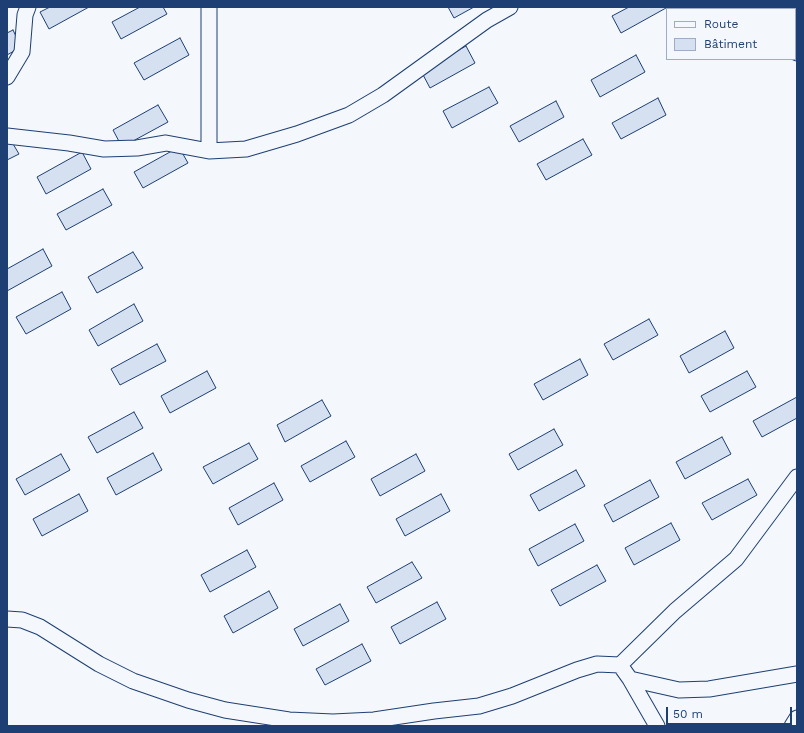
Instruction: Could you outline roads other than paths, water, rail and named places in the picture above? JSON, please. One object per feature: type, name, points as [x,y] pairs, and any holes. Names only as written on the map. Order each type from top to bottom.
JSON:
[{"type":"street","points":[[7,77],[22,52],[25,14],[28,7]]},
{"type":"street","points":[[209,7],[209,150]]},
{"type":"street","points":[[7,136],[69,143],[104,149],[137,148],[166,144],[209,150],[246,149],[297,134],[349,115],[383,95],[486,20],[510,7]]},
{"type":"street","points":[[7,619],[22,620],[40,626],[99,664],[132,681],[188,700],[225,710],[289,720],[333,722],[374,720],[479,706],[512,696],[577,670],[597,664],[620,665],[675,611],[736,559],[797,477]]},
{"type":"street","points":[[620,665],[630,679],[657,726]]},
{"type":"street","points":[[630,679],[679,690],[709,689],[797,674]]},
{"type":"street","points":[[792,726],[797,718]]}]
